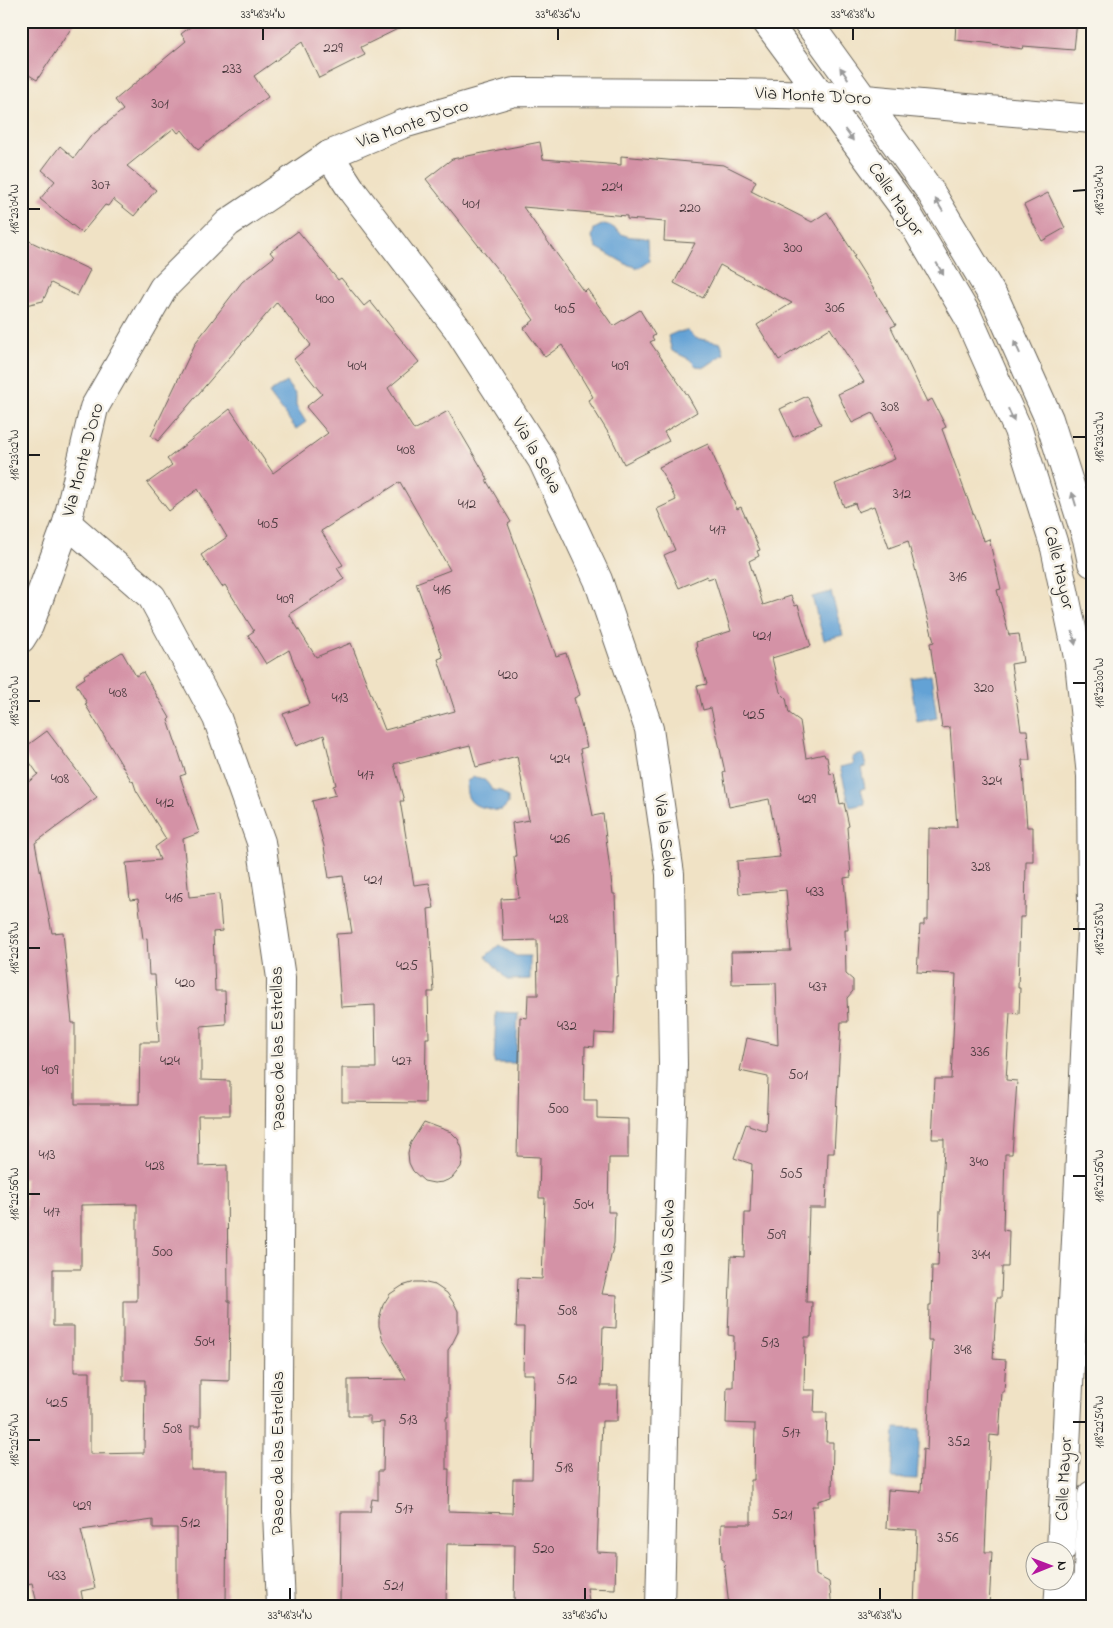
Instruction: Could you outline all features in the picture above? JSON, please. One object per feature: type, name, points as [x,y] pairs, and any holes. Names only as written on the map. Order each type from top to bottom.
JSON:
[{"type":"street","name":"Calle Mayor","points":[[766,21],[904,208],[967,316],[1018,430],[1055,548],[1079,662],[1092,776],[1092,910],[1061,1540]]},
{"type":"street","name":"Calle Mayor","points":[[807,21],[930,191],[997,302],[1049,419],[1087,539],[1092,563]]},
{"type":"street","name":"Via Monte D'Oro","points":[[21,639],[29,626],[67,523],[94,408],[163,288],[228,223],[329,155],[404,124],[514,92],[732,93],[820,96],[1092,119]]},
{"type":"street","name":"Via la Selva","points":[[329,155],[353,192],[457,328],[542,460],[598,580],[649,729],[670,874],[673,1064],[660,1607]]},
{"type":"street","name":"Paseo de las Estrellas","points":[[67,523],[152,598],[217,718],[262,842],[281,978],[277,1512],[281,1607]]},
{"type":"street","name":"Calle Mayor","points":[[1086,1607],[1092,1495]]},
{"type":"street","points":[[1058,1607],[1059,1590]]},
{"type":"water","points":[[604,224],[611,226],[624,235],[648,239],[649,261],[639,268],[626,264],[596,247],[592,237],[594,229]]},
{"type":"water","points":[[688,331],[695,338],[721,343],[724,354],[705,367],[696,366],[689,359],[672,351],[668,336],[677,332]]},
{"type":"water","points":[[286,382],[296,395],[296,406],[306,422],[296,429],[269,393]]},
{"type":"water","points":[[831,592],[843,635],[824,640],[812,597]]},
{"type":"water","points":[[931,675],[937,718],[917,722],[910,678]]},
{"type":"water","points":[[863,754],[866,767],[861,768],[865,788],[861,789],[865,804],[850,807],[840,767],[854,764],[852,757]]},
{"type":"water","points":[[474,777],[483,779],[492,790],[500,791],[508,797],[508,804],[502,810],[494,810],[480,807],[471,802],[466,789],[467,781]]},
{"type":"water","points":[[499,945],[516,956],[530,956],[530,979],[507,980],[486,956]]},
{"type":"water","points":[[496,1012],[518,1013],[516,1063],[494,1063]]},
{"type":"water","points":[[895,1428],[920,1429],[917,1479],[892,1478]]},
{"type":"building","points":[[21,21],[76,21],[37,80],[21,70]]},
{"type":"building","points":[[198,21],[414,21],[361,47],[365,55],[319,78],[302,42],[254,76],[268,97],[198,150],[182,130],[178,133],[174,128],[127,166],[156,190],[134,216],[113,199],[108,206],[105,205],[82,233],[40,199],[55,181],[42,170],[60,146],[74,158],[90,137],[123,110],[115,100],[186,41],[181,34]]},
{"type":"building","points":[[956,21],[1077,21],[1074,50],[1023,46],[1022,49],[955,40]]},
{"type":"building","points":[[540,142],[543,159],[621,165],[621,156],[724,165],[756,181],[751,191],[812,222],[827,212],[896,325],[891,327],[927,402],[932,399],[946,427],[942,429],[982,538],[984,541],[989,539],[1001,589],[997,590],[1009,635],[1019,634],[1023,662],[1011,664],[1021,730],[1027,730],[1030,760],[1022,760],[1027,827],[1033,827],[1033,861],[1026,861],[1025,917],[1020,917],[1019,1014],[1010,1013],[1006,1080],[1017,1081],[1012,1154],[1005,1154],[1003,1230],[1009,1231],[1008,1267],[1002,1267],[1001,1298],[997,1298],[993,1359],[1006,1360],[999,1436],[990,1435],[985,1552],[992,1552],[989,1607],[914,1607],[917,1530],[886,1528],[888,1490],[921,1492],[923,1449],[927,1450],[932,1340],[928,1340],[929,1305],[931,1305],[932,1266],[938,1266],[944,1147],[944,1139],[932,1139],[935,1079],[951,1079],[956,974],[917,972],[920,925],[924,925],[924,920],[928,920],[929,828],[947,829],[947,827],[957,827],[950,727],[942,728],[930,643],[934,642],[908,541],[889,548],[874,506],[858,512],[855,503],[844,507],[835,484],[895,459],[873,413],[852,423],[838,394],[864,382],[830,328],[779,360],[757,325],[792,303],[720,265],[703,298],[674,283],[695,243],[664,241],[665,222],[627,219],[627,216],[523,207],[584,292],[587,289],[613,326],[640,310],[655,335],[652,337],[654,340],[650,342],[697,412],[664,432],[669,441],[624,464],[612,439],[588,400],[593,397],[562,345],[545,357],[524,328],[534,320],[504,278],[426,179],[452,159]]},
{"type":"building","points":[[1048,193],[1065,228],[1042,241],[1024,205]]},
{"type":"building","points":[[298,231],[338,280],[341,278],[364,306],[370,301],[419,362],[388,388],[414,430],[448,411],[511,522],[508,524],[556,656],[566,653],[580,695],[574,698],[587,747],[580,749],[593,816],[603,814],[613,894],[615,894],[618,976],[616,976],[614,1034],[595,1033],[594,1047],[585,1046],[584,1100],[597,1100],[597,1118],[628,1119],[628,1158],[609,1158],[608,1212],[615,1212],[614,1243],[602,1294],[617,1295],[616,1328],[603,1327],[601,1386],[618,1386],[617,1421],[602,1421],[597,1552],[616,1553],[615,1589],[587,1588],[590,1607],[514,1607],[515,1545],[447,1544],[446,1607],[373,1607],[373,1603],[340,1603],[341,1512],[370,1512],[372,1499],[378,1500],[378,1471],[383,1471],[384,1422],[370,1423],[370,1416],[348,1416],[348,1380],[406,1379],[383,1340],[379,1326],[383,1305],[390,1294],[402,1286],[415,1282],[435,1285],[447,1293],[458,1311],[458,1332],[448,1350],[446,1469],[449,1469],[448,1511],[512,1513],[513,1479],[532,1479],[534,1374],[523,1374],[524,1327],[516,1327],[518,1278],[542,1279],[545,1198],[539,1198],[540,1157],[517,1156],[520,1017],[527,1018],[528,995],[538,995],[537,940],[503,941],[501,899],[519,898],[512,823],[529,820],[517,756],[476,767],[470,745],[394,764],[404,801],[400,801],[414,885],[429,883],[434,908],[428,909],[434,992],[428,992],[429,1038],[426,1038],[425,1103],[342,1102],[342,1068],[376,1068],[375,1005],[341,1007],[336,934],[352,933],[343,876],[329,878],[324,846],[312,801],[336,795],[333,786],[336,785],[324,735],[296,746],[283,714],[310,704],[289,650],[266,664],[248,635],[254,631],[225,585],[222,587],[201,555],[227,537],[198,489],[169,511],[147,483],[172,465],[167,459],[230,409],[273,473],[328,433],[306,407],[322,394],[294,359],[311,345],[277,302],[158,441],[151,436],[196,342],[242,282],[274,257],[270,252]],"holes":[[[400,482],[450,570],[416,583],[443,657],[438,659],[455,711],[385,730],[351,643],[316,657],[289,614],[344,579],[337,568],[343,565],[321,531]]]},
{"type":"building","points":[[21,237],[90,270],[77,296],[51,283],[43,301],[21,306]]},
{"type":"building","points":[[807,396],[821,424],[793,437],[780,409]]},
{"type":"building","points":[[708,444],[737,509],[741,507],[760,550],[757,551],[759,556],[749,561],[763,605],[791,596],[795,606],[798,605],[811,646],[772,658],[780,692],[786,698],[789,713],[800,721],[806,758],[824,754],[827,757],[830,774],[834,773],[840,804],[844,803],[849,826],[847,827],[851,877],[844,878],[848,930],[845,930],[846,974],[853,980],[853,991],[847,998],[848,1022],[841,1022],[834,1153],[828,1153],[826,1208],[809,1208],[806,1302],[812,1302],[811,1337],[805,1337],[804,1390],[815,1390],[814,1413],[827,1413],[826,1442],[833,1442],[832,1497],[818,1501],[818,1506],[812,1506],[816,1575],[829,1582],[832,1607],[729,1607],[724,1560],[722,1560],[721,1524],[751,1524],[751,1480],[754,1480],[755,1424],[726,1423],[727,1387],[733,1387],[734,1336],[728,1335],[731,1256],[744,1257],[745,1213],[750,1213],[752,1164],[734,1158],[746,1124],[766,1131],[768,1077],[740,1071],[747,1038],[778,1045],[776,983],[732,984],[731,952],[791,951],[786,890],[739,894],[737,861],[780,857],[769,799],[729,807],[723,773],[725,772],[711,708],[703,710],[697,686],[707,684],[696,649],[696,642],[731,631],[714,577],[708,579],[707,576],[679,588],[664,555],[675,550],[657,509],[676,500],[659,467]]},
{"type":"building","points":[[122,652],[136,676],[143,672],[170,718],[168,720],[186,774],[180,776],[199,833],[183,839],[189,897],[219,894],[222,931],[213,932],[215,991],[225,991],[226,1024],[201,1026],[201,1080],[230,1081],[230,1115],[198,1115],[199,1166],[227,1165],[228,1301],[230,1301],[229,1381],[200,1380],[200,1426],[191,1426],[191,1470],[227,1470],[226,1607],[177,1607],[177,1528],[153,1528],[153,1520],[81,1530],[95,1588],[81,1591],[84,1607],[38,1607],[32,1583],[21,1585],[21,1452],[25,1451],[24,1400],[21,1400],[21,1233],[26,1233],[25,1179],[21,1179],[21,1104],[25,1104],[25,1050],[21,1050],[21,792],[26,787],[25,785],[38,774],[21,750],[47,731],[97,797],[35,843],[52,933],[63,932],[72,1023],[75,1023],[75,1104],[139,1104],[140,1042],[159,1042],[155,975],[149,975],[147,938],[143,939],[138,899],[130,900],[126,863],[160,860],[155,847],[166,839],[136,790],[133,781],[85,704],[87,703],[76,684],[85,678],[84,675]],"holes":[[[137,1204],[137,1301],[123,1301],[123,1380],[145,1380],[144,1453],[90,1454],[90,1372],[74,1372],[74,1326],[53,1326],[53,1269],[81,1269],[81,1205]]]},
{"type":"building","points":[[424,1122],[451,1132],[458,1139],[462,1148],[461,1167],[452,1178],[443,1182],[424,1181],[413,1171],[409,1163],[408,1153],[410,1144]]}]
